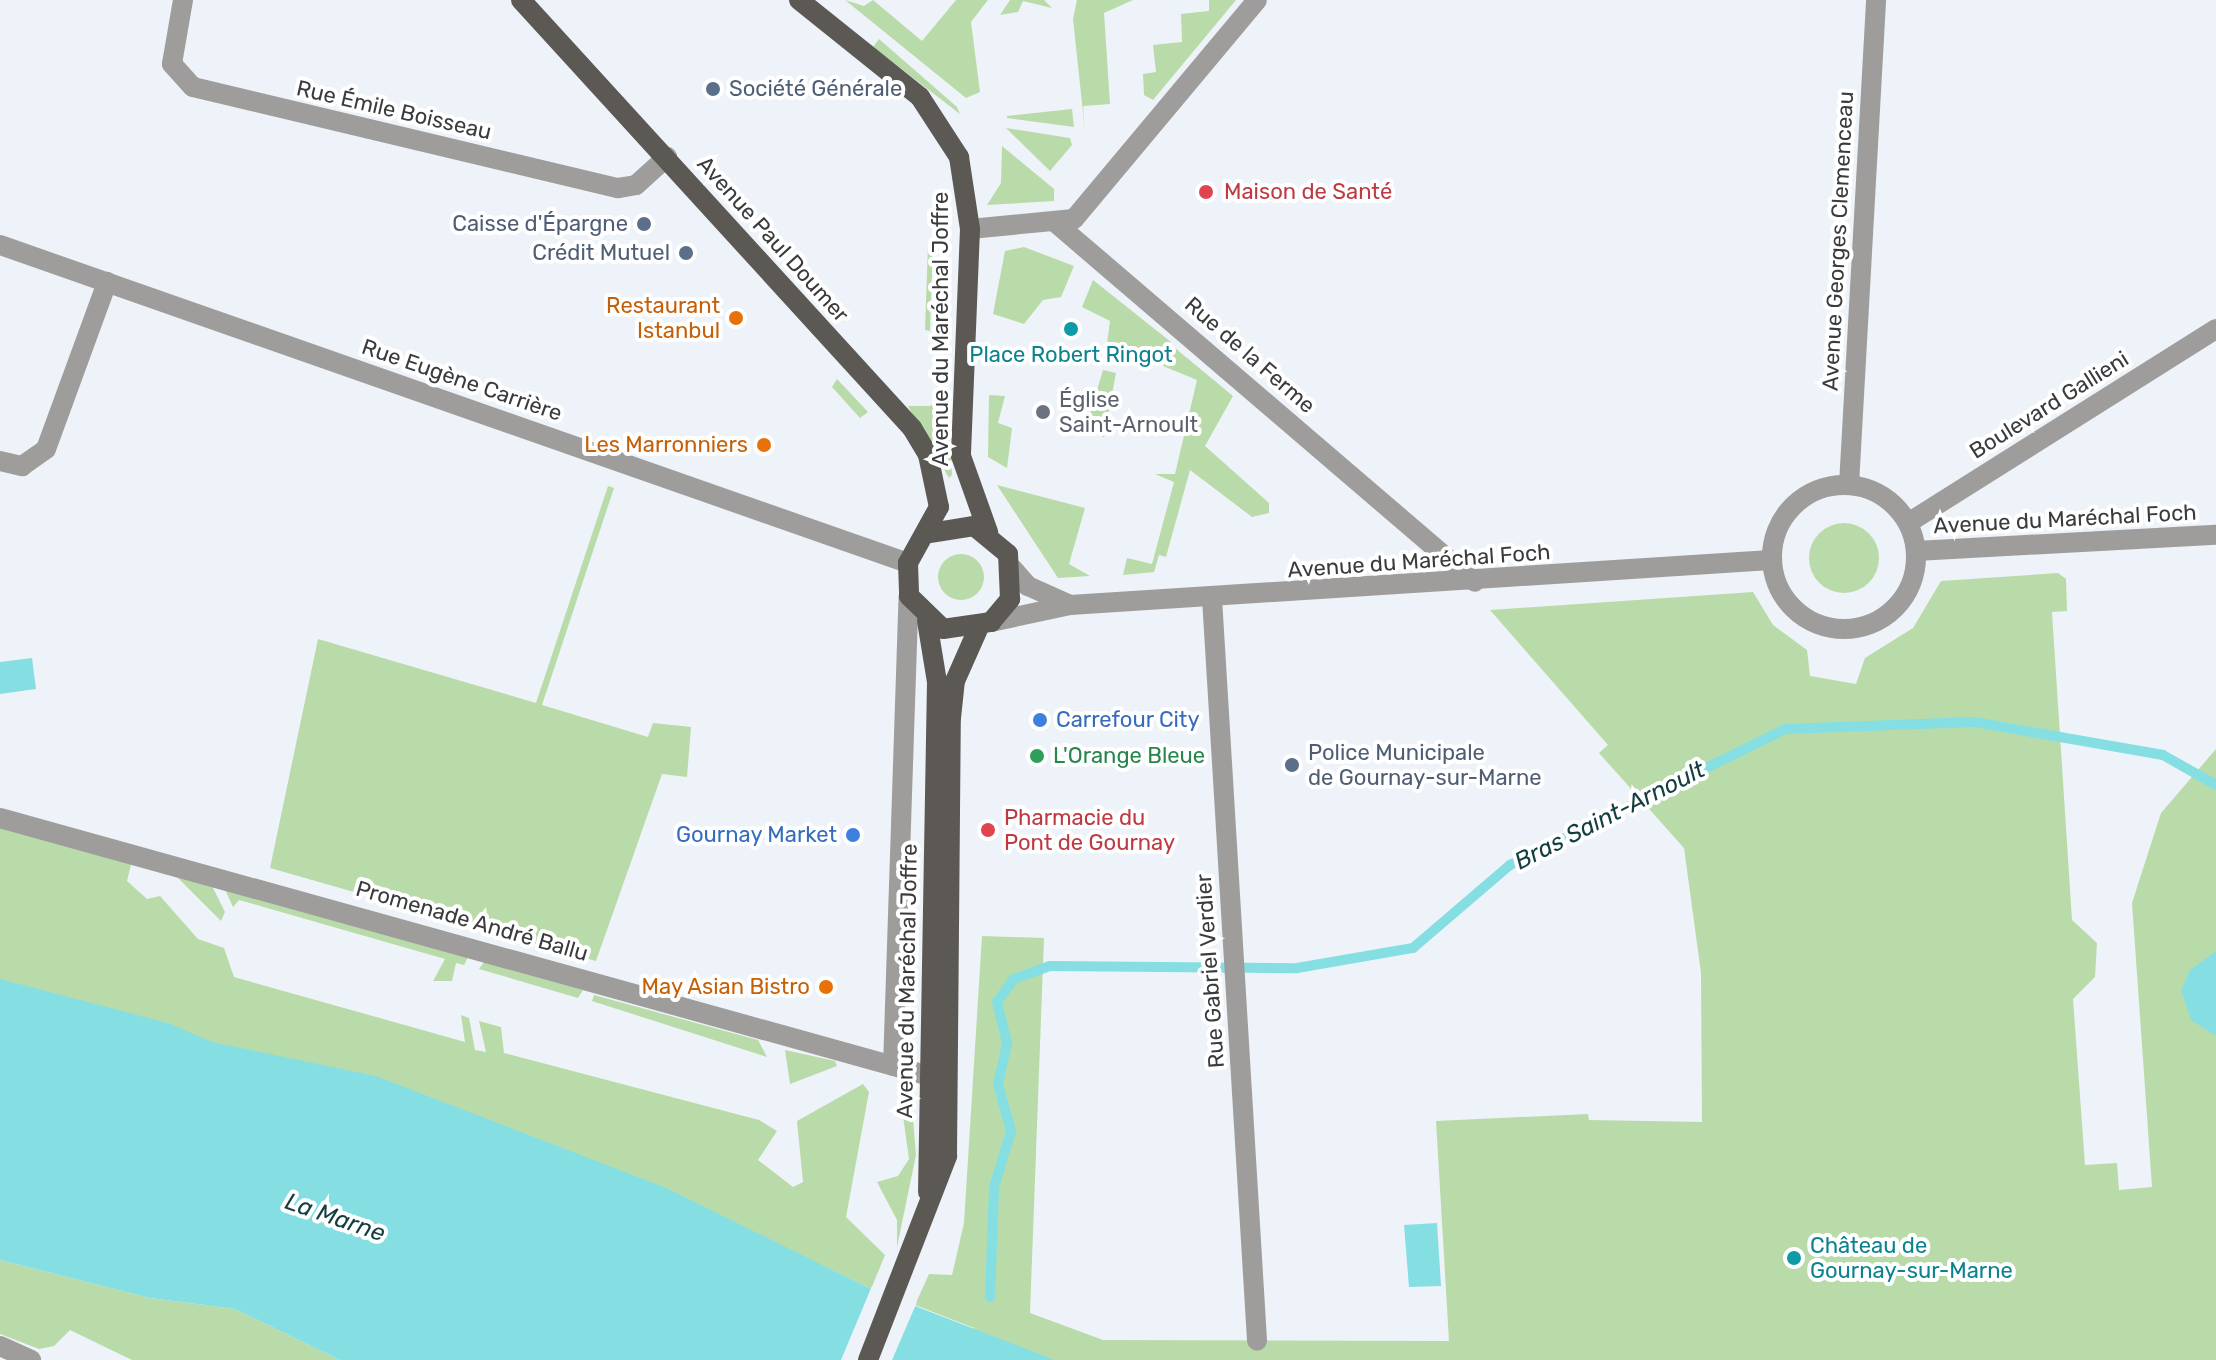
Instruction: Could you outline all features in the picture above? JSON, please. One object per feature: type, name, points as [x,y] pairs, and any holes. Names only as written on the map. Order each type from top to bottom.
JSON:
[{"type":"main road","name":"Avenue Paul Doumer","points":[[521,0],[912,428],[928,455],[939,507],[930,533]]},
{"type":"main road","name":"Avenue du Maréchal Joffre","points":[[799,0],[941,123],[959,157],[970,229],[961,456],[988,532],[1013,569],[1010,599],[984,626],[952,708],[947,1156],[928,1200],[908,1265],[868,1360]]},
{"type":"main road","points":[[908,563],[930,533],[958,524],[988,532]]},
{"type":"main road","name":"Avenue du Maréchal Joffre","points":[[908,563],[909,596],[927,621],[937,682],[928,1200]]},
{"type":"main road","points":[[927,621],[951,631],[984,626]]},
{"type":"street","name":"Rue Émile Boisseau","points":[[183,0],[172,64],[193,87],[618,188],[636,185],[667,157]]},
{"type":"street","points":[[970,229],[1057,224],[1074,219],[1257,0]]},
{"type":"street","name":"Avenue Georges Clemenceau","points":[[1849,485],[1876,0]]},
{"type":"street","name":"Rue de la Ferme","points":[[1057,224],[1475,582]]},
{"type":"street","name":"Rue Eugène Carrière","points":[[0,245],[908,563]]},
{"type":"street","points":[[0,461],[22,466],[46,449],[107,282]]},
{"type":"street","name":"Boulevard Gallieni","points":[[1908,523],[2216,329]]},
{"type":"street","points":[[1849,485],[1879,494],[1908,523],[1916,551],[1911,585],[1897,607],[1850,629],[1800,615],[1782,595],[1771,560],[1776,531],[1793,505],[1819,489],[1849,485]]},
{"type":"street","name":"Avenue du Maréchal Foch","points":[[1916,551],[2216,535]]},
{"type":"street","name":"Avenue du Maréchal Foch","points":[[984,626],[1070,605],[1475,582],[1771,560]]},
{"type":"street","name":"Avenue du Maréchal Foch","points":[[1013,569],[1028,586],[1070,605]]},
{"type":"street","name":"Avenue du Maréchal Joffre","points":[[893,1066],[909,596]]},
{"type":"street","name":"Rue Gabriel Verdier","points":[[1212,598],[1257,1341]]},
{"type":"street","name":"Promenade André Ballu","points":[[0,818],[493,952],[930,1076]]},
{"type":"street","points":[[0,1346],[31,1360]]},
{"type":"green space","points":[[845,0],[864,6],[873,0],[922,41],[956,0],[988,0],[971,22],[980,92],[966,98]]},
{"type":"green space","points":[[1010,0],[1044,0],[1052,8],[1023,1],[1018,12],[1000,15]]},
{"type":"green space","points":[[1077,0],[1133,0],[1104,13],[1110,104],[1083,106],[1085,131],[1073,19]]},
{"type":"green space","points":[[1209,0],[1236,0],[1153,100],[1144,95],[1143,74],[1156,72],[1153,45],[1182,42],[1181,14],[1209,11]]},
{"type":"green space","points":[[879,39],[957,107],[960,114],[873,47]]},
{"type":"green space","points":[[1072,109],[1074,127],[1007,118],[1007,116]]},
{"type":"green space","points":[[1006,128],[1070,138],[1072,145],[1050,171]]},
{"type":"green space","points":[[1002,146],[1054,189],[1054,201],[987,205],[1001,183]]},
{"type":"green space","points":[[928,245],[933,245],[930,331],[925,330]]},
{"type":"green space","points":[[1024,247],[1074,266],[1061,297],[1043,300],[1024,324],[993,314],[1005,251]]},
{"type":"green space","points":[[1093,280],[1171,342],[1154,364],[1106,351],[1110,321],[1082,307]]},
{"type":"green space","points":[[1175,348],[1233,396],[1205,446],[1269,503],[1269,513],[1252,517],[1190,470],[1166,557],[1159,555],[1154,572],[1123,575],[1127,558],[1152,564],[1174,482],[1155,474],[1175,474],[1197,380],[1163,366]]},
{"type":"green space","points":[[1103,370],[1116,373],[1104,437],[1085,431]]},
{"type":"green space","points":[[837,379],[868,412],[860,418],[832,387]]},
{"type":"green space","points":[[947,393],[952,475],[949,478],[908,406],[930,406]]},
{"type":"green space","points":[[989,395],[1005,396],[998,423],[1012,428],[1007,468],[988,457]]},
{"type":"green space","points":[[997,485],[1085,508],[1069,564],[1090,576],[1058,578]]},
{"type":"green space","points":[[608,486],[614,488],[542,705],[648,737],[653,723],[691,727],[687,777],[662,774],[596,961],[270,868],[318,639],[536,703]]},
{"type":"green space","points":[[1851,523],[1873,538],[1879,558],[1877,572],[1869,583],[1858,591],[1837,593],[1819,583],[1811,572],[1809,551],[1819,533],[1830,525]]},
{"type":"green space","points":[[961,554],[977,561],[984,577],[977,593],[961,600],[945,593],[938,577],[945,561]]},
{"type":"green space","points":[[2058,573],[2066,579],[2067,611],[2052,612],[2072,920],[2097,943],[2095,977],[2073,999],[2085,1165],[2117,1163],[2119,1190],[2152,1187],[2132,903],[2161,813],[2216,749],[2216,1360],[967,1360],[974,1328],[915,1305],[929,1274],[952,1275],[964,1223],[982,936],[1044,938],[1030,1313],[1103,1340],[1449,1341],[1436,1121],[1588,1114],[1589,1120],[1702,1122],[1701,973],[1684,848],[1599,753],[1608,745],[1490,610],[1753,592],[1773,625],[1807,650],[1810,676],[1856,684],[1865,658],[1913,628],[1941,581]]},
{"type":"green space","points":[[0,827],[132,861],[127,881],[147,899],[160,896],[198,939],[224,948],[234,977],[465,1042],[461,1015],[469,1018],[475,1050],[486,1052],[479,1021],[501,1027],[504,1053],[759,1120],[777,1131],[758,1160],[793,1187],[803,1182],[797,1121],[863,1084],[869,1092],[846,1217],[885,1255],[871,1289],[826,1267],[0,1017]]},
{"type":"green space","points":[[176,876],[211,884],[225,912],[221,921]]},
{"type":"green space","points":[[224,887],[469,955],[464,965],[456,963],[452,981],[433,981],[445,959],[239,900],[233,907]]},
{"type":"green space","points":[[484,962],[583,990],[578,998],[479,969]]},
{"type":"green space","points":[[594,995],[758,1040],[767,1057],[592,1001]]},
{"type":"green space","points":[[785,1050],[835,1061],[837,1066],[790,1084]]},
{"type":"green space","points":[[899,1087],[912,1106],[916,1155],[897,1247],[897,1220],[877,1182],[898,1176],[909,1159]]},
{"type":"green space","points":[[0,1260],[150,1298],[235,1309],[340,1360],[132,1360],[70,1330],[54,1346],[39,1349],[0,1334]]},
{"type":"water","points":[[32,658],[36,689],[0,694],[0,662]]},
{"type":"water","points":[[2216,951],[2216,1036],[2191,1020],[2181,990],[2190,970]]},
{"type":"water","name":"La Marne","points":[[0,979],[168,1023],[212,1042],[376,1076],[664,1187],[871,1289],[1055,1360],[340,1360],[235,1309],[150,1298],[0,1260]]},
{"type":"water","points":[[1437,1223],[1441,1286],[1409,1287],[1404,1225]]},
{"type":"pier","points":[[872,1286],[917,1302],[892,1360],[841,1360]]},
{"type":"waterway","name":"Bras Saint-Arnoult","points":[[990,1297],[994,1187],[1011,1131],[998,1084],[1007,1043],[997,1002],[1014,979],[1050,966],[1297,968],[1413,948],[1510,865],[1785,729],[1974,722],[2163,755],[2216,785]]},
{"type":"place","name":"Société Générale","points":[[713,89]]},
{"type":"place","name":"Maison de Santé","points":[[1206,192]]},
{"type":"place","name":"Caisse d'Épargne","points":[[644,224]]},
{"type":"place","name":"Crédit Mutuel","points":[[686,253]]},
{"type":"place","name":"Restaurant Istanbul","points":[[736,318]]},
{"type":"place","name":"Place Robert Ringot","points":[[1071,329]]},
{"type":"place","name":"Église Saint-Arnoult","points":[[1043,412]]},
{"type":"place","name":"Les Marronniers","points":[[764,445]]},
{"type":"place","name":"Carrefour City","points":[[1040,720]]},
{"type":"place","name":"L'Orange Bleue","points":[[1037,756]]},
{"type":"place","name":"Police Municipale de Gournay-sur-Marne","points":[[1292,765]]},
{"type":"place","name":"Pharmacie du Pont de Gournay","points":[[988,830]]},
{"type":"place","name":"Gournay Market","points":[[853,835]]},
{"type":"place","name":"May Asian Bistro","points":[[826,987]]},
{"type":"place","name":"Château de Gournay-sur-Marne","points":[[1794,1258]]}]
